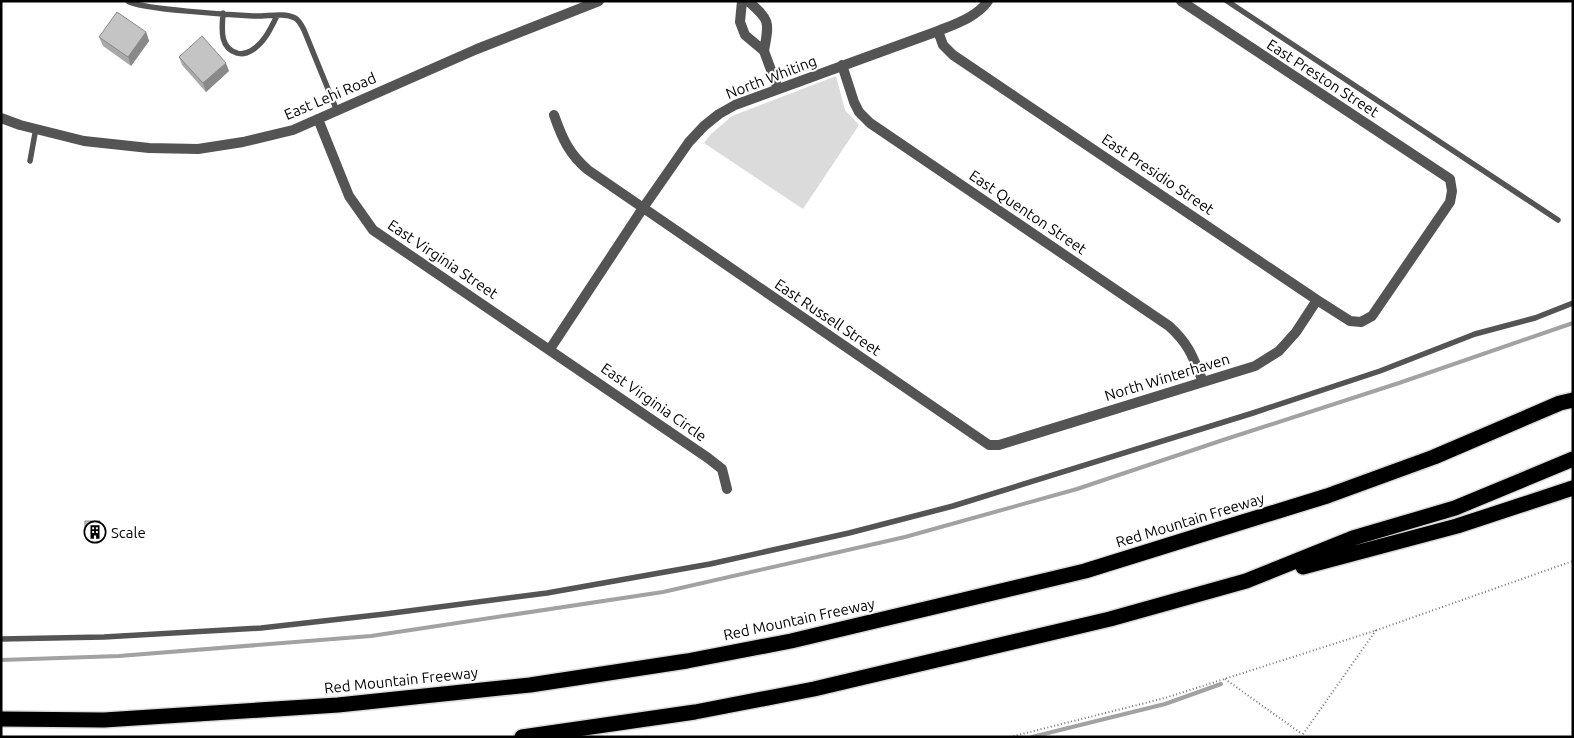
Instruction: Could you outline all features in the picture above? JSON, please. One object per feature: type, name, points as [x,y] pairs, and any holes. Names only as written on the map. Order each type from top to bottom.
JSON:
[{"type":"highway","name":"Red Mountain Freeway","points":[[1,719],[104,720],[338,705],[530,685],[687,661],[791,641],[1085,571],[1220,530],[1327,496],[1434,458],[1568,400]]},
{"type":"highway","points":[[1246,582],[1353,538],[1455,508],[1573,459]]},
{"type":"highway","points":[[522,737],[695,712],[814,689],[1110,619],[1457,526],[1573,488]]},
{"type":"street","name":"East Lehi Road","points":[[1,118],[84,141],[149,148],[198,149],[242,142],[293,130],[574,6],[599,1]]},
{"type":"street","points":[[742,1],[740,22],[745,35],[764,51],[778,89]]},
{"type":"street","points":[[748,1],[764,14],[768,29],[764,51]]},
{"type":"street","name":"North Whiting","points":[[550,349],[689,142],[719,114],[735,105],[967,19],[985,6],[988,1]]},
{"type":"street","name":"East Preston Street","points":[[1181,1],[1450,179],[1452,191],[1450,202],[1372,316]]},
{"type":"street","name":"East Presidio Street","points":[[938,31],[943,45],[953,54],[1318,300],[1350,321],[1361,322],[1372,316]]},
{"type":"street","name":"East Quenton Street","points":[[842,65],[854,102],[859,112],[870,123],[1169,326],[1182,338],[1192,354],[1203,382]]},
{"type":"street","name":"East Russell Street","points":[[554,115],[563,140],[576,160],[588,170],[988,445],[999,445]]},
{"type":"street","name":"East Virginia Street","points":[[318,119],[350,196],[373,230],[550,349]]},
{"type":"street","name":"North Winterhaven","points":[[999,445],[1255,366],[1279,351],[1296,332],[1318,300]]},
{"type":"street","name":"East Virginia Circle","points":[[550,349],[722,469],[727,489]]},
{"type":"lane","points":[[128,1],[132,4],[296,19],[304,30],[337,111]]},
{"type":"lane","points":[[1227,1],[1558,220]]},
{"type":"lane","points":[[223,13],[222,32],[225,46],[232,52],[240,54],[255,48],[265,38],[277,16]]},
{"type":"lane","points":[[30,161],[36,128]]},
{"type":"lane","points":[[1,639],[104,637],[271,627],[547,593],[710,564],[894,522],[972,500],[1253,413],[1380,371],[1475,334],[1535,318],[1573,303]]},
{"type":"path","points":[[1010,737],[1165,698],[1376,630],[1573,561]]},
{"type":"path","points":[[1224,679],[1302,736],[1376,630]]},
{"type":"shaded area","points":[[836,76],[845,110],[859,125],[803,209],[704,143],[711,134],[732,116]]},
{"type":"building","points":[[117,12],[146,32],[128,57],[99,37]]},
{"type":"building","points":[[202,36],[226,63],[203,83],[179,57]]},
{"type":"building","points":[[85,521],[100,521],[100,532],[85,531]]},
{"type":"waterway","points":[[1,660],[119,656],[371,636],[663,592],[905,537],[1077,489],[1399,383],[1573,323]]},
{"type":"waterway","points":[[1032,737],[1165,704],[1221,684]]},
{"type":"place","name":"Scale","points":[[95,532]]}]
